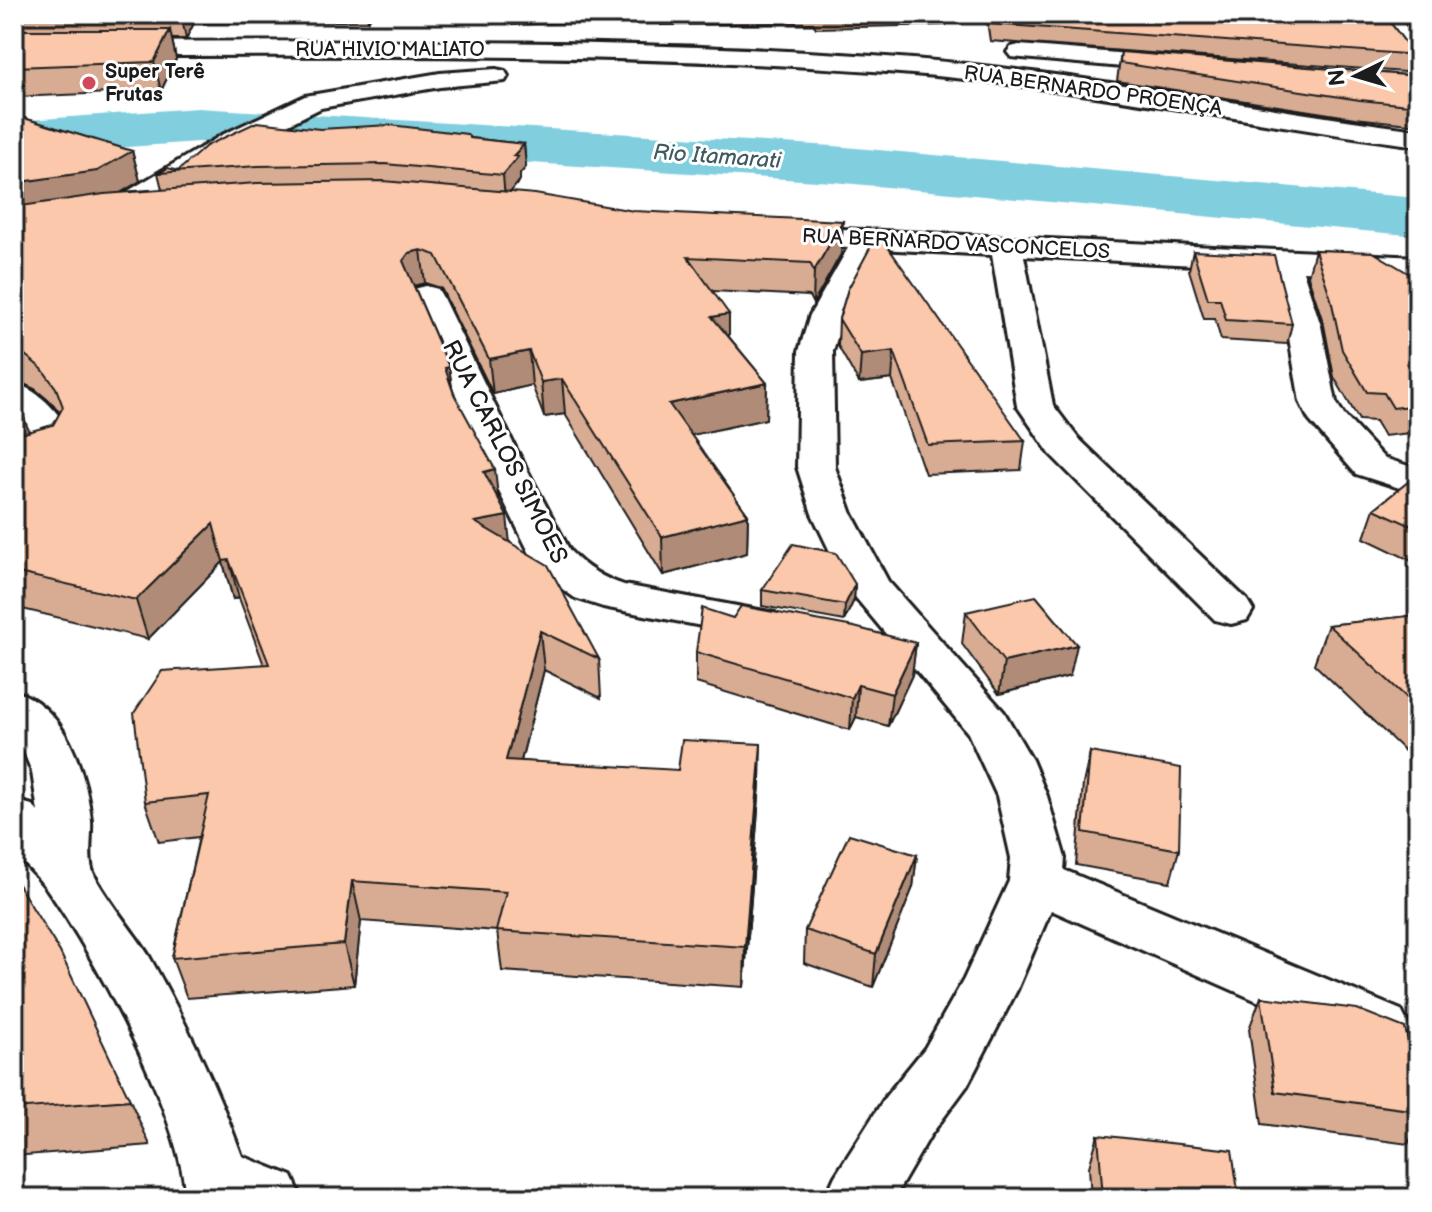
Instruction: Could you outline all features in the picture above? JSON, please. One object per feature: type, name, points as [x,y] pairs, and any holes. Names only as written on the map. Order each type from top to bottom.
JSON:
[{"type":"street","points":[[14,27],[660,28]]},
{"type":"street","name":"RUA HIVIO MALIATO","points":[[14,49],[642,50],[718,58],[766,59]]},
{"type":"street","points":[[994,50],[1206,67]]},
{"type":"street","points":[[112,213],[232,141],[314,101],[440,80],[718,58]]},
{"type":"street","name":"RUA BERNARDO PROENÇA","points":[[766,59],[954,71],[1418,138]]},
{"type":"street","points":[[82,217],[172,208]]},
{"type":"street","name":"RUA BERNARDO VASCONCELOS","points":[[757,234],[1418,267]]},
{"type":"street","points":[[858,1198],[908,1116],[946,1067],[988,990],[1036,881],[1038,858],[1022,796],[987,724],[869,587],[832,514],[816,467],[816,351],[827,315],[840,296],[867,240]]},
{"type":"street","points":[[1006,246],[1035,406],[1064,446],[1231,610]]},
{"type":"street","points":[[1284,259],[1304,326],[1318,402],[1328,420],[1370,466],[1418,482]]},
{"type":"street","points":[[1377,265],[1418,299]]},
{"type":"street","name":"RUA CARLOS SIMOES","points":[[426,296],[498,451],[552,556],[566,572],[590,588],[618,597],[790,629]]},
{"type":"street","points":[[14,394],[50,428],[53,444],[50,450],[14,461]]},
{"type":"street","points":[[868,644],[930,655]]},
{"type":"street","points":[[14,707],[42,738],[57,772],[67,814],[65,873]]},
{"type":"street","points":[[14,819],[65,873],[128,972],[235,1191]]},
{"type":"street","points":[[1036,881],[1395,1034]]},
{"type":"building","points":[[990,14],[1384,14],[1413,53],[1418,55],[992,24]]},
{"type":"building","points":[[14,30],[170,30],[154,62],[14,67]]},
{"type":"building","points":[[1121,52],[1418,76],[1418,106],[1120,63]]},
{"type":"building","points":[[14,115],[132,151],[97,171],[14,183]]},
{"type":"building","points":[[257,122],[320,129],[390,125],[524,144],[503,175],[385,164],[258,166],[158,173],[168,168],[178,171],[206,146]]},
{"type":"building","points":[[383,181],[535,194],[634,211],[843,221],[814,271],[810,263],[688,257],[729,314],[712,317],[767,383],[669,404],[748,515],[662,537],[562,379],[541,382],[529,351],[489,359],[436,255],[421,250],[409,253],[403,261],[449,367],[445,368],[454,394],[495,469],[484,472],[507,516],[475,522],[548,565],[599,659],[540,631],[506,760],[678,770],[682,740],[761,744],[745,947],[496,931],[506,892],[352,881],[344,944],[172,958],[209,795],[145,802],[134,713],[162,671],[269,664],[229,560],[223,561],[213,524],[136,600],[14,572],[14,436],[53,425],[63,407],[56,388],[42,369],[14,350],[14,207],[104,194],[257,183]]},
{"type":"building","points":[[878,233],[1025,441],[928,445],[894,351],[861,355],[839,319],[848,289]]},
{"type":"building","points":[[1315,250],[1373,252],[1418,279],[1418,405],[1393,408],[1384,393],[1367,392],[1342,350],[1331,299]]},
{"type":"building","points":[[1193,251],[1274,255],[1292,324],[1226,320],[1220,299],[1208,299]]},
{"type":"building","points":[[1418,474],[1418,529],[1374,509]]},
{"type":"building","points":[[793,544],[836,553],[855,584],[845,605],[762,590]]},
{"type":"building","points":[[1036,596],[1077,645],[1004,662],[966,612]]},
{"type":"building","points":[[741,606],[854,627],[916,643],[892,694],[858,685],[852,698],[696,652],[702,608],[733,618]]},
{"type":"building","points":[[1418,615],[1418,708],[1328,625]]},
{"type":"building","points":[[1090,752],[1181,768],[1179,850],[1083,832]]},
{"type":"building","points":[[849,834],[917,855],[876,954],[805,930]]},
{"type":"building","points":[[14,878],[60,952],[130,1100],[14,1109]]},
{"type":"building","points":[[1261,997],[1357,1009],[1405,1028],[1418,1084],[1418,1111],[1275,1092]]},
{"type":"building","points":[[1098,1135],[1232,1150],[1239,1198],[1103,1198]]},
{"type":"building","points":[[180,1195],[180,1198],[14,1198]]},
{"type":"waterway","name":"Rio Itamarati","points":[[14,138],[198,125],[833,164],[1418,217]]},
{"type":"place","name":"Super Terê Frutas","points":[[89,83]]}]
